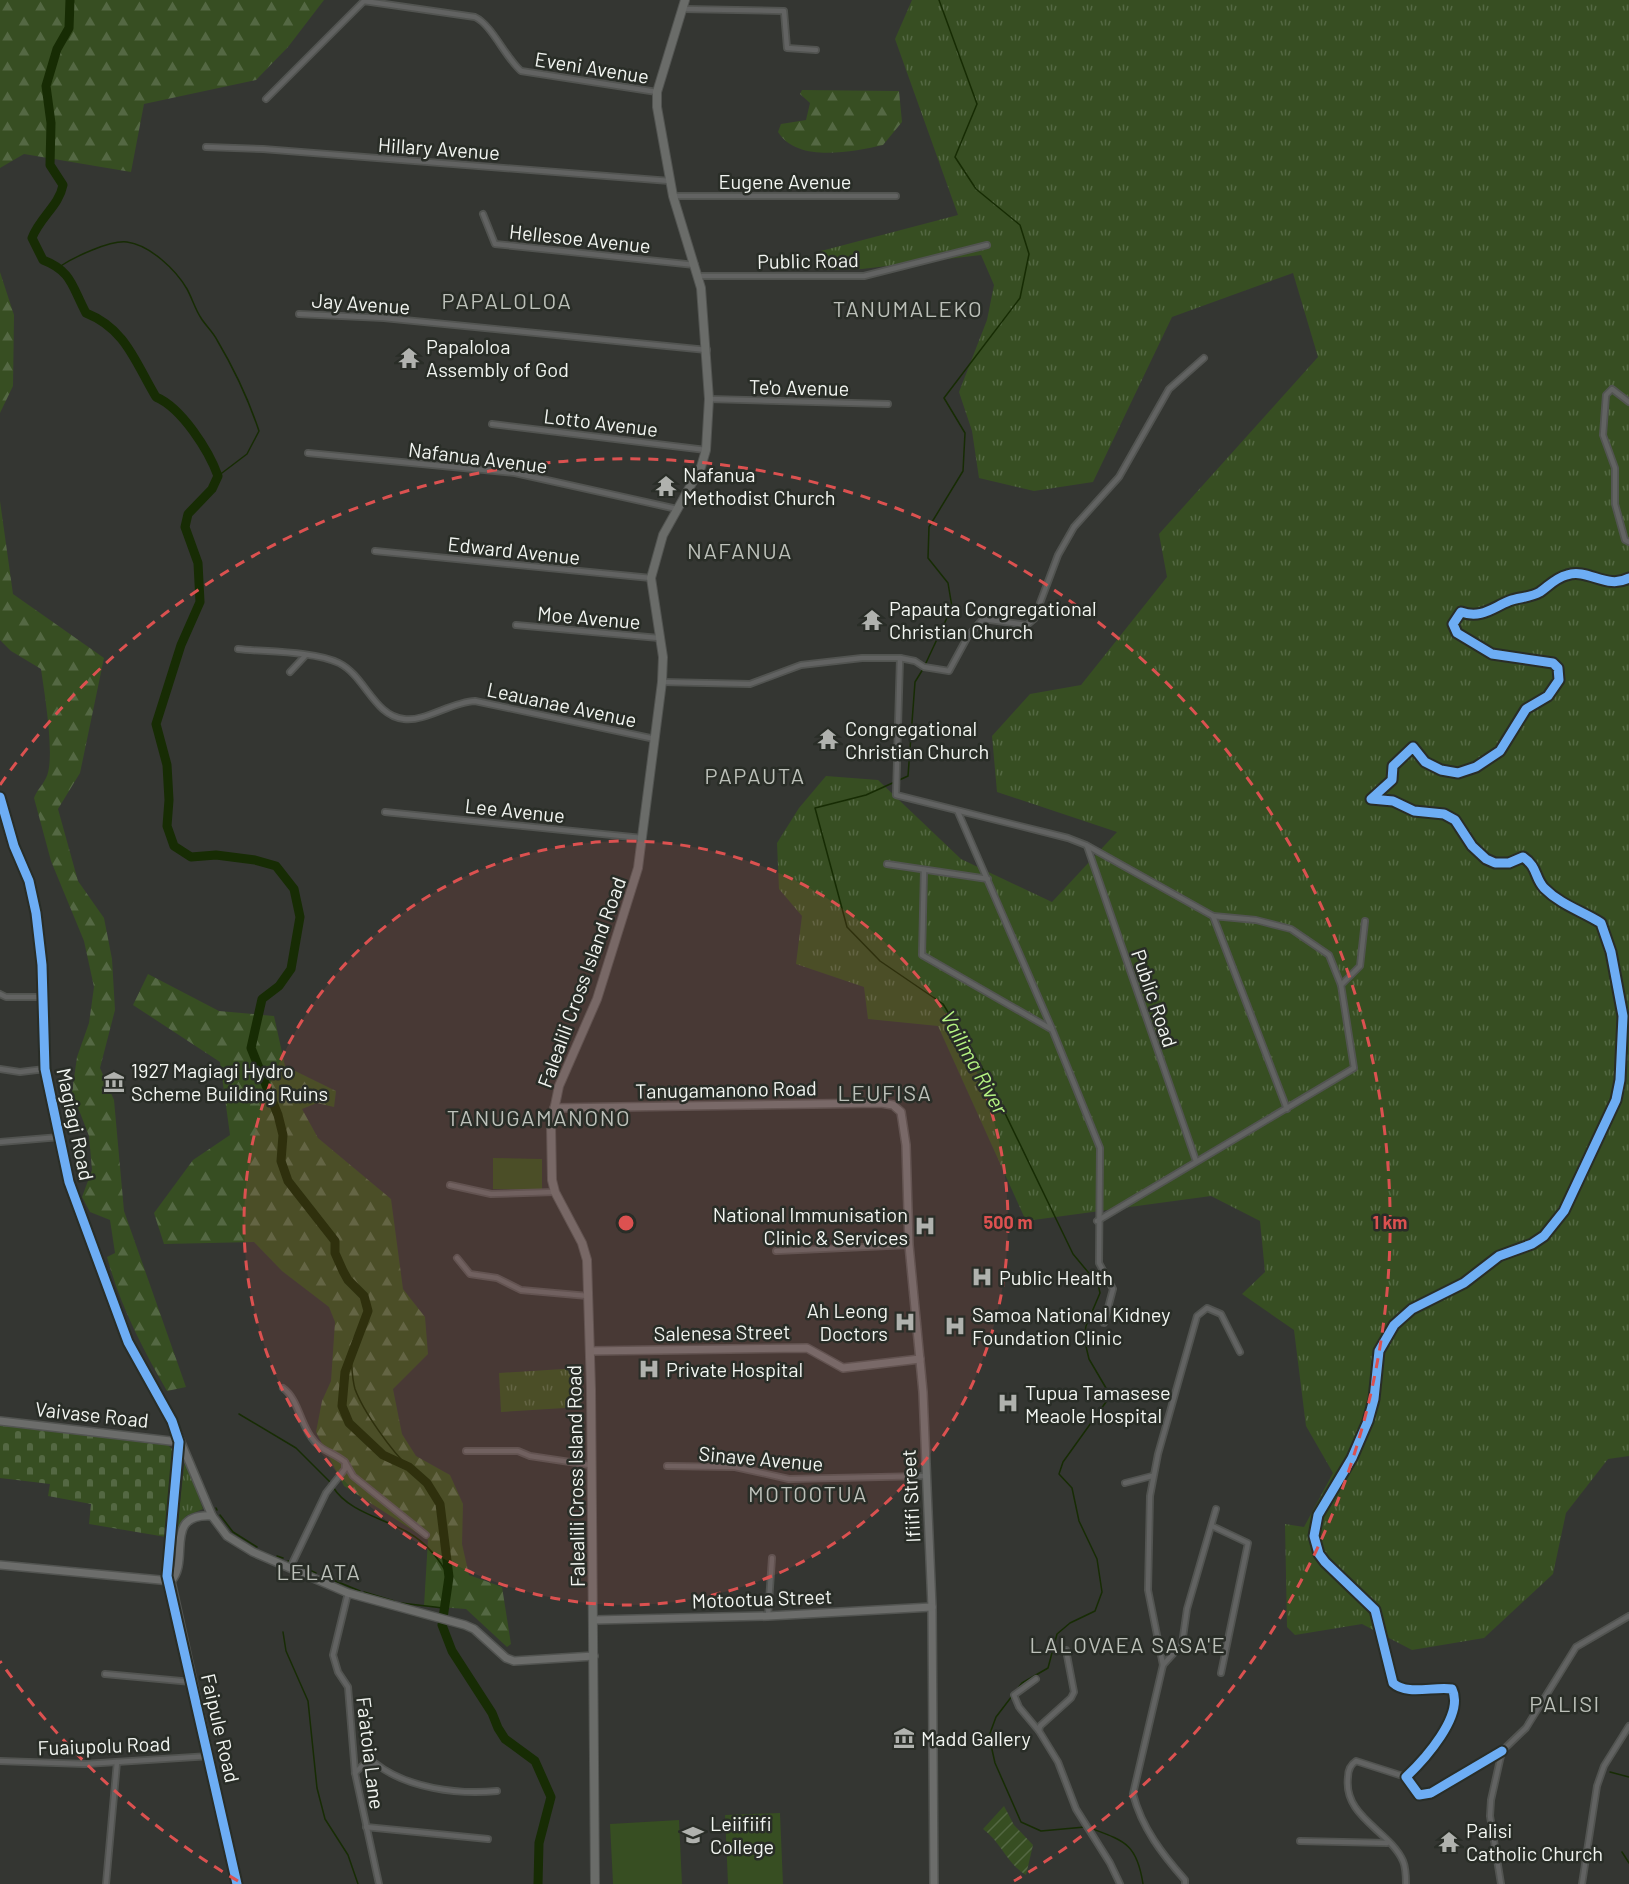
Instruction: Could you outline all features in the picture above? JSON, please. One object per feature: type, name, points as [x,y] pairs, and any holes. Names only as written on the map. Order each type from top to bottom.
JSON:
[{"type":"main road","name":"Falealili Cross Island Road","points":[[595,1884],[594,1620],[588,1296],[585,1250],[555,1192],[551,1140],[554,1108],[560,1086],[597,999],[638,868],[662,682],[663,657],[651,578],[663,535],[701,467],[706,450],[709,399],[707,350],[698,276],[673,196],[657,107],[657,92],[685,0]]},
{"type":"main road","name":"Magiagi Road","points":[[0,797],[31,890],[40,946],[45,1069],[69,1182],[136,1359],[164,1407],[212,1516],[227,1536],[238,1544],[348,1593],[474,1629],[497,1651],[514,1661],[594,1656]]},
{"type":"main road","name":"Tanugamanono Road","points":[[554,1108],[874,1103],[888,1104],[898,1108]]},
{"type":"main road","name":"Ifiifi Street","points":[[898,1108],[904,1128],[909,1245],[920,1359],[932,1608],[934,1884]]},
{"type":"main road","name":"Salenesa Street","points":[[590,1351],[807,1348],[843,1368],[920,1359]]},
{"type":"main road","name":"Vaivase Road","points":[[0,1421],[179,1442]]},
{"type":"main road","points":[[0,1565],[171,1581],[175,1574],[178,1547],[186,1523],[196,1516],[212,1516]]},
{"type":"main road","name":"Faipule Road","points":[[171,1581],[237,1884]]},
{"type":"main road","name":"Motootua Street","points":[[594,1620],[768,1616],[932,1608]]},
{"type":"street","name":"Eveni Avenue","points":[[266,99],[364,1],[475,17],[483,22],[512,64],[521,71],[657,92]]},
{"type":"street","points":[[683,9],[784,11],[787,48],[816,50]]},
{"type":"street","name":"Hillary Avenue","points":[[206,147],[263,149],[670,181]]},
{"type":"street","name":"Eugene Avenue","points":[[673,196],[896,196]]},
{"type":"street","name":"Hellesoe Avenue","points":[[483,214],[495,244],[695,265]]},
{"type":"street","name":"Public Road","points":[[698,276],[864,276],[987,245]]},
{"type":"street","name":"Jay Avenue","points":[[299,314],[390,319],[707,350]]},
{"type":"street","points":[[662,682],[750,684],[801,665],[862,658],[900,658],[915,661],[924,667],[949,670],[968,636],[983,619],[1016,626],[1027,625],[1034,619],[1058,555],[1074,527],[1119,477],[1169,389],[1204,358]]},
{"type":"street","points":[[1629,402],[1612,389],[1606,395],[1602,426],[1615,468],[1615,504],[1621,532],[1624,540],[1629,542]]},
{"type":"street","name":"Te'o Avenue","points":[[709,399],[888,404]]},
{"type":"street","name":"Lotto Avenue","points":[[492,424],[706,450]]},
{"type":"street","name":"Nafanua Avenue","points":[[308,453],[515,473],[677,509]]},
{"type":"street","name":"Edward Avenue","points":[[375,551],[651,578]]},
{"type":"street","points":[[1406,1777],[1425,1759],[1445,1728],[1456,1703],[1454,1694],[1452,1689],[1403,1689],[1393,1683],[1375,1610],[1319,1554],[1315,1524],[1363,1432],[1374,1399],[1379,1351],[1394,1325],[1419,1305],[1471,1279],[1499,1256],[1532,1244],[1560,1219],[1616,1100],[1620,1080],[1623,1016],[1611,952],[1601,923],[1567,906],[1542,886],[1536,867],[1523,857],[1509,863],[1486,859],[1472,846],[1455,820],[1444,814],[1414,811],[1393,801],[1371,799],[1392,780],[1393,766],[1413,747],[1425,762],[1441,770],[1458,773],[1476,767],[1500,751],[1526,709],[1548,696],[1559,680],[1558,668],[1553,663],[1492,654],[1457,633],[1453,624],[1461,612],[1468,614],[1489,612],[1507,602],[1542,591],[1548,584],[1569,573],[1612,583],[1629,578]]},
{"type":"street","name":"Moe Avenue","points":[[516,626],[659,638]]},
{"type":"street","name":"Leauanae Avenue","points":[[238,650],[305,656],[340,664],[360,677],[383,710],[396,718],[418,718],[459,702],[475,701],[655,739]]},
{"type":"street","points":[[290,672],[305,656]]},
{"type":"street","points":[[900,658],[896,795],[1068,838],[1086,845],[1213,916],[1256,920],[1291,929],[1329,955],[1341,985],[1354,1068],[1097,1221]]},
{"type":"street","name":"Lee Avenue","points":[[385,812],[642,838]]},
{"type":"street","points":[[958,812],[1052,1029],[1100,1148],[1097,1221],[1099,1263],[1113,1289],[1104,1323]]},
{"type":"street","name":"Public Road","points":[[1086,845],[1196,1161]]},
{"type":"street","points":[[887,864],[988,879]]},
{"type":"street","points":[[924,870],[922,955],[1052,1029]]},
{"type":"street","points":[[1213,916],[1287,1109]]},
{"type":"street","points":[[1341,985],[1360,966],[1365,921]]},
{"type":"street","points":[[0,994],[6,997],[42,997]]},
{"type":"street","points":[[0,1069],[20,1072],[45,1069]]},
{"type":"street","points":[[0,1143],[61,1137]]},
{"type":"street","points":[[450,1185],[491,1194],[531,1195],[555,1192]]},
{"type":"street","points":[[776,1251],[909,1245]]},
{"type":"street","points":[[457,1258],[470,1274],[497,1278],[521,1290],[588,1296]]},
{"type":"street","points":[[1185,1884],[1185,1880],[1154,1841],[1138,1813],[1133,1794],[1163,1665],[1153,1627],[1147,1579],[1152,1476],[1197,1316],[1202,1310],[1213,1309],[1221,1314],[1240,1352]]},
{"type":"street","points":[[283,1388],[291,1394],[302,1421],[320,1448],[345,1462],[353,1476],[426,1535]]},
{"type":"street","points":[[171,1581],[167,1576],[179,1442]]},
{"type":"street","points":[[466,1451],[518,1450],[530,1456],[590,1465]]},
{"type":"street","points":[[290,1568],[326,1493],[345,1469],[345,1462]]},
{"type":"street","name":"Sinave Avenue","points":[[667,1466],[735,1467],[789,1479],[925,1476]]},
{"type":"street","points":[[1125,1483],[1152,1476]]},
{"type":"street","points":[[1163,1665],[1182,1644],[1187,1609],[1216,1509]]},
{"type":"street","points":[[1212,1527],[1248,1543],[1221,1673]]},
{"type":"street","points":[[768,1616],[772,1558]]},
{"type":"street","name":"Fa'atoia Lane","points":[[348,1593],[333,1655],[338,1672],[348,1687],[355,1773],[378,1884]]},
{"type":"street","points":[[1406,1884],[1403,1861],[1356,1808],[1347,1785],[1349,1769],[1356,1761],[1406,1777],[1419,1795],[1425,1795],[1502,1750],[1526,1728],[1576,1647],[1629,1616]]},
{"type":"street","points":[[1039,1731],[1040,1726],[1071,1698],[1074,1692],[1066,1650]]},
{"type":"street","points":[[105,1674],[192,1682]]},
{"type":"street","points":[[1036,1679],[1014,1695],[1019,1707],[1039,1731],[1058,1762],[1076,1809],[1110,1863],[1120,1884]]},
{"type":"street","points":[[1582,1884],[1597,1786],[1605,1766],[1629,1726]]},
{"type":"street","points":[[1500,1884],[1491,1836],[1490,1816],[1491,1800],[1502,1750]]},
{"type":"street","name":"Fuaiupolu Road","points":[[0,1761],[39,1764],[210,1756]]},
{"type":"street","points":[[106,1884],[117,1762]]},
{"type":"street","points":[[355,1773],[364,1764],[375,1763],[391,1776],[420,1783],[470,1794],[497,1791]]},
{"type":"street","points":[[366,1827],[488,1839]]},
{"type":"street","points":[[1300,1841],[1387,1843]]},
{"type":"green space","points":[[0,0],[324,0],[288,47],[256,80],[144,104],[131,172],[24,154],[0,168]]},
{"type":"green space","points":[[912,0],[1629,0],[1629,1456],[1608,1459],[1566,1513],[1553,1574],[1484,1638],[1412,1650],[1362,1624],[1295,1635],[1287,1627],[1285,1524],[1304,1527],[1333,1473],[1306,1426],[1294,1330],[1242,1294],[1265,1272],[1260,1221],[1211,1196],[1026,1221],[938,1026],[868,1019],[864,987],[796,964],[802,916],[779,889],[777,843],[799,808],[826,776],[878,780],[961,859],[1052,902],[1117,832],[997,792],[992,736],[1030,694],[1081,685],[1167,577],[1159,534],[1318,357],[1293,273],[1172,317],[1093,482],[1034,491],[979,478],[972,431],[959,392],[987,320],[994,285],[981,255],[862,269],[823,270],[821,251],[958,215],[895,39]]},
{"type":"green space","points":[[802,90],[899,91],[902,122],[883,145],[826,153],[798,148],[787,142],[778,132],[781,124],[806,120],[810,103],[800,94]]},
{"type":"green space","points":[[0,272],[14,315],[13,386],[0,413]]},
{"type":"green space","points":[[0,501],[13,594],[104,658],[80,773],[58,809],[78,881],[104,918],[112,959],[115,1010],[100,1068],[114,1100],[124,1211],[186,1387],[167,1391],[132,1326],[112,1275],[107,1257],[115,1253],[110,1220],[90,1212],[82,1197],[92,1170],[89,1136],[72,1092],[77,1057],[89,1023],[94,987],[84,941],[51,861],[34,798],[46,778],[50,756],[41,669],[11,651],[0,640]]},
{"type":"green space","points":[[148,974],[219,1011],[274,1016],[285,1066],[336,1091],[334,1107],[317,1103],[302,1109],[318,1138],[391,1199],[403,1289],[425,1317],[428,1354],[393,1389],[402,1434],[416,1456],[450,1475],[463,1504],[462,1544],[469,1575],[502,1587],[511,1644],[507,1647],[466,1609],[424,1606],[428,1540],[344,1486],[316,1432],[322,1401],[331,1381],[335,1322],[329,1307],[282,1271],[254,1242],[164,1244],[154,1213],[193,1160],[230,1135],[220,1062],[133,1005]]},
{"type":"green space","points":[[493,1158],[542,1159],[542,1190],[493,1189]]},
{"type":"green space","points":[[579,1368],[581,1407],[501,1412],[499,1373]]},
{"type":"green space","points":[[0,1424],[164,1441],[176,1453],[166,1537],[89,1524],[91,1504],[48,1496],[50,1484],[0,1478]]},
{"type":"green space","points":[[185,1458],[203,1509],[186,1516],[180,1525],[172,1573]]},
{"type":"green space","points":[[1004,1806],[1014,1825],[1033,1845],[1026,1875],[1014,1865],[995,1840],[983,1829]]},
{"type":"green space","points":[[780,1813],[783,1884],[728,1884],[725,1815]]},
{"type":"green space","points":[[679,1820],[682,1884],[613,1884],[610,1824]]},
{"type":"waterway","points":[[70,0],[69,28],[57,49],[46,86],[51,123],[50,165],[63,185],[58,199],[32,238],[43,260],[53,264],[66,275],[86,313],[100,320],[120,337],[156,397],[185,420],[208,455],[218,476],[212,489],[188,514],[185,527],[198,563],[200,602],[181,645],[156,724],[167,765],[169,800],[167,826],[174,846],[191,857],[216,855],[255,860],[276,866],[294,889],[300,917],[291,969],[279,986],[262,999],[251,1048],[278,1115],[283,1135],[281,1161],[288,1181],[335,1241],[335,1253],[343,1271],[348,1280],[364,1296],[368,1311],[345,1372],[342,1406],[349,1423],[383,1455],[409,1467],[427,1483],[440,1504],[449,1577],[442,1625],[452,1651],[492,1713],[498,1728],[505,1739],[535,1761],[551,1797],[539,1843],[538,1884]]},
{"type":"waterway","name":"Vailima River","points":[[925,665],[952,607],[948,583],[928,558],[929,527],[963,471],[965,433],[944,398],[1020,298],[1029,254],[1020,225],[976,189],[955,157],[977,104],[939,0]]},
{"type":"waterway","points":[[59,267],[102,246],[127,242],[153,253],[182,282],[199,315],[229,361],[246,396],[259,431],[247,454],[218,476]]},
{"type":"waterway","name":"Vailima River","points":[[923,669],[915,682],[908,776],[866,795],[815,808],[847,927],[880,961],[943,1004],[987,1076],[1073,1254],[1098,1284],[1100,1293],[1086,1326],[1084,1338],[1089,1359],[1106,1388],[1106,1402],[1063,1462],[1059,1474],[1072,1488],[1079,1521],[1097,1559],[1102,1592],[1095,1611],[1070,1623],[1057,1634],[1048,1668],[1022,1683],[996,1717],[989,1736],[995,1763],[1021,1822],[1041,1831],[1085,1827]]},
{"type":"waterway","points":[[351,1356],[353,1381],[364,1408],[395,1452],[409,1467]]},
{"type":"waterway","points":[[239,1414],[296,1448],[331,1483]]},
{"type":"waterway","points":[[333,1487],[348,1503],[415,1537],[432,1552],[449,1577]]},
{"type":"waterway","points":[[220,1515],[233,1532],[257,1547]]},
{"type":"waterway","points":[[277,1556],[283,1558]]},
{"type":"waterway","points":[[296,1564],[316,1573]]},
{"type":"waterway","points":[[321,1575],[360,1591]]},
{"type":"waterway","points":[[364,1592],[394,1601]]},
{"type":"waterway","points":[[401,1603],[443,1608]]},
{"type":"waterway","points":[[283,1632],[286,1651],[308,1701],[317,1788],[325,1819],[348,1855],[358,1884]]},
{"type":"waterway","points":[[1610,1772],[1629,1777]]},
{"type":"waterway","name":"Vailima River","points":[[1090,1828],[1121,1841],[1133,1852],[1143,1884]]},
{"type":"waterway","points":[[1622,1852],[1629,1863]]},
{"type":"cycle path","points":[[1502,1751],[1431,1793],[1419,1795],[1406,1777],[1432,1749],[1448,1724],[1453,1711],[1452,1689],[1413,1690],[1393,1683],[1375,1610],[1325,1562],[1319,1554],[1314,1536],[1318,1515],[1352,1458],[1368,1421],[1374,1399],[1379,1351],[1394,1325],[1412,1309],[1464,1283],[1499,1256],[1532,1244],[1544,1236],[1564,1211],[1616,1100],[1620,1080],[1623,1016],[1611,952],[1601,923],[1551,894],[1541,884],[1534,868],[1523,857],[1509,863],[1495,863],[1486,859],[1472,846],[1455,820],[1444,814],[1414,811],[1393,801],[1371,799],[1392,780],[1393,766],[1413,747],[1425,762],[1441,770],[1458,773],[1476,767],[1500,751],[1526,709],[1548,696],[1559,680],[1558,668],[1553,663],[1492,654],[1457,633],[1453,624],[1461,612],[1468,614],[1486,612],[1509,601],[1536,594],[1567,575],[1582,574],[1613,582],[1629,578]]},
{"type":"cycle path","points":[[0,797],[14,846],[29,881],[36,913],[42,965],[45,1069],[69,1182],[128,1342],[172,1421],[179,1442],[167,1576],[237,1884]]},
{"type":"place","name":"Papaloloa Assembly of God","points":[[409,358]]},
{"type":"place","name":"Nafanua Methodist Church","points":[[666,486]]},
{"type":"place","name":"Papauta Congregational Christian Church","points":[[872,620]]},
{"type":"place","name":"Congregational Christian Church","points":[[828,739]]},
{"type":"place","name":"1927 Magiagi Hydro Scheme Building Ruins","points":[[114,1082]]},
{"type":"place","name":"National Immunisation Clinic & Services","points":[[925,1226]]},
{"type":"place","name":"Public Health","points":[[982,1277]]},
{"type":"place","name":"Ah Leong Doctors","points":[[905,1322]]},
{"type":"place","name":"Samoa National Kidney Foundation Clinic","points":[[955,1326]]},
{"type":"place","name":"Private Hospital","points":[[649,1369]]},
{"type":"place","name":"Tupua Tamasese Meaole Hospital","points":[[1008,1403]]},
{"type":"place","name":"Madd Gallery","points":[[904,1738]]},
{"type":"place","name":"Leiifiifi College","points":[[693,1835]]},
{"type":"place","name":"Palisi Catholic Church","points":[[1449,1842]]},
{"type":"district","name":"PAPALOLOA","points":[[507,300]]},
{"type":"district","name":"TANUMALEKO","points":[[908,308]]},
{"type":"district","name":"NAFANUA","points":[[740,550]]},
{"type":"district","name":"PAPAUTA","points":[[755,775]]},
{"type":"district","name":"LEUFISA","points":[[885,1092]]},
{"type":"district","name":"TANUGAMANONO","points":[[539,1117]]},
{"type":"district","name":"MOTOOTUA","points":[[808,1493]]},
{"type":"district","name":"LELATA","points":[[319,1571]]},
{"type":"district","name":"LALOVAEA SASA'E","points":[[1128,1644]]},
{"type":"district","name":"PALISI","points":[[1565,1703]]}]
